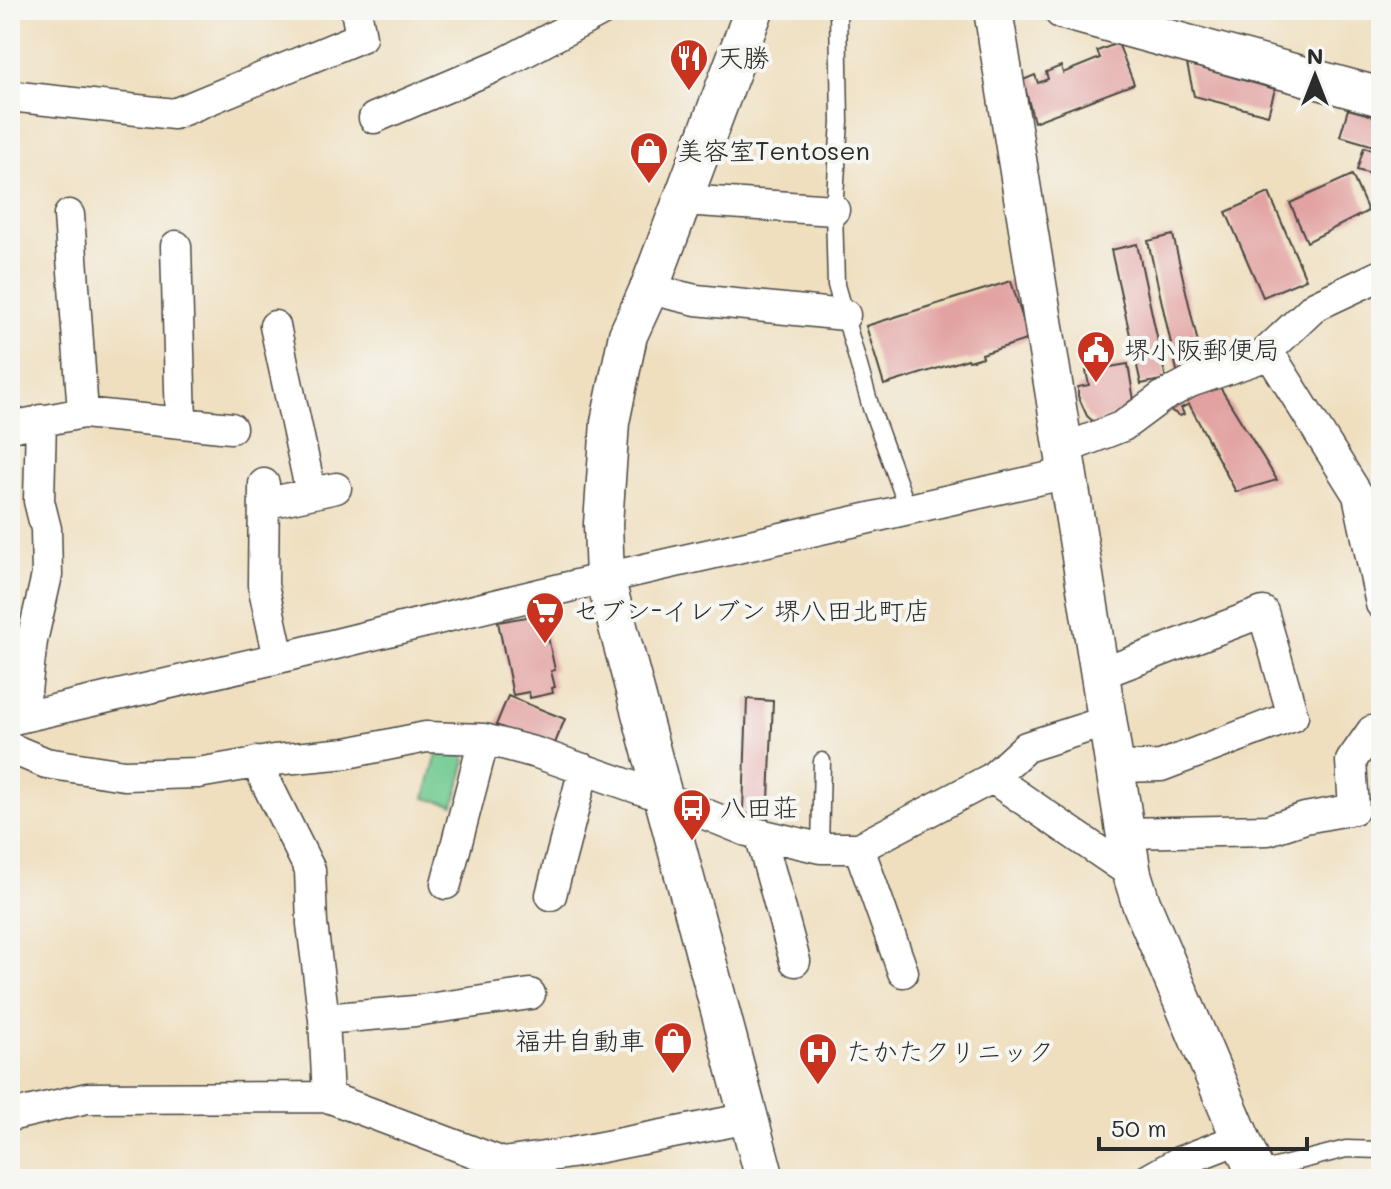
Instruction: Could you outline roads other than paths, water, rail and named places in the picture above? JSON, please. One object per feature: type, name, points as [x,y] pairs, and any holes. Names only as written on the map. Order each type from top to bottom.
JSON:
[{"type":"street","points":[[10,96],[174,114],[361,37],[356,10]]},
{"type":"street","points":[[374,118],[506,62],[603,10]]},
{"type":"street","points":[[754,10],[649,289],[628,335],[610,422],[603,524],[605,578],[765,1179]]},
{"type":"street","points":[[993,10],[1132,874],[1141,903],[1257,1176]]},
{"type":"street","points":[[1080,12],[1135,19],[1381,97]]},
{"type":"street","points":[[683,200],[834,210]]},
{"type":"street","points":[[69,215],[83,413]]},
{"type":"street","points":[[176,246],[181,423]]},
{"type":"street","points":[[41,420],[39,501],[46,529],[47,575],[16,718],[908,509],[1066,461],[1190,382],[1260,358],[1315,306],[1381,275]]},
{"type":"street","points":[[649,289],[696,300],[845,315]]},
{"type":"street","points":[[275,326],[324,490],[264,494],[263,585],[279,658]]},
{"type":"street","points":[[1268,351],[1358,495],[1381,602]]},
{"type":"street","points":[[10,427],[83,413],[231,428]]},
{"type":"street","points":[[1100,674],[1263,612],[1293,716],[1161,766],[1115,767]]},
{"type":"street","points":[[10,748],[46,763],[124,775],[198,773],[256,762],[347,753],[426,737],[484,739],[584,769],[747,831],[820,848],[859,848],[992,778],[1026,747],[1107,721]]},
{"type":"street","points":[[1125,833],[1268,830],[1305,818],[1354,809],[1351,761],[1372,731],[1381,729]]},
{"type":"street","points":[[446,884],[484,739]]},
{"type":"street","points":[[256,762],[310,870],[328,1097]]},
{"type":"street","points":[[551,895],[584,769]]},
{"type":"street","points":[[992,778],[1132,874]]},
{"type":"street","points":[[760,834],[795,961]]},
{"type":"street","points":[[859,848],[903,972]]},
{"type":"street","points":[[324,1019],[415,1011],[530,994]]},
{"type":"street","points":[[10,1116],[87,1098],[328,1097],[503,1163],[749,1118]]},
{"type":"street","points":[[1149,1179],[1179,1162],[1241,1138]]},
{"type":"lane","points":[[838,10],[840,122],[834,210],[836,285],[871,408],[908,509]]},
{"type":"lane","points":[[820,848],[822,761]]},
{"type":"lane","points":[[1257,1176],[1346,1149],[1381,1150]]},
{"type":"place","name":"天勝","points":[[689,92]]},
{"type":"place","name":"美容室Tentosen","points":[[649,185]]},
{"type":"place","name":"堺小阪郵便局","points":[[1096,384]]},
{"type":"place","name":"セブン-イレブン 堺八田北町店","points":[[545,645]]},
{"type":"place","name":"八田荘","points":[[692,842]]},
{"type":"place","name":"福井自動車","points":[[673,1075]]},
{"type":"place","name":"たかたクリニック","points":[[818,1086]]}]
